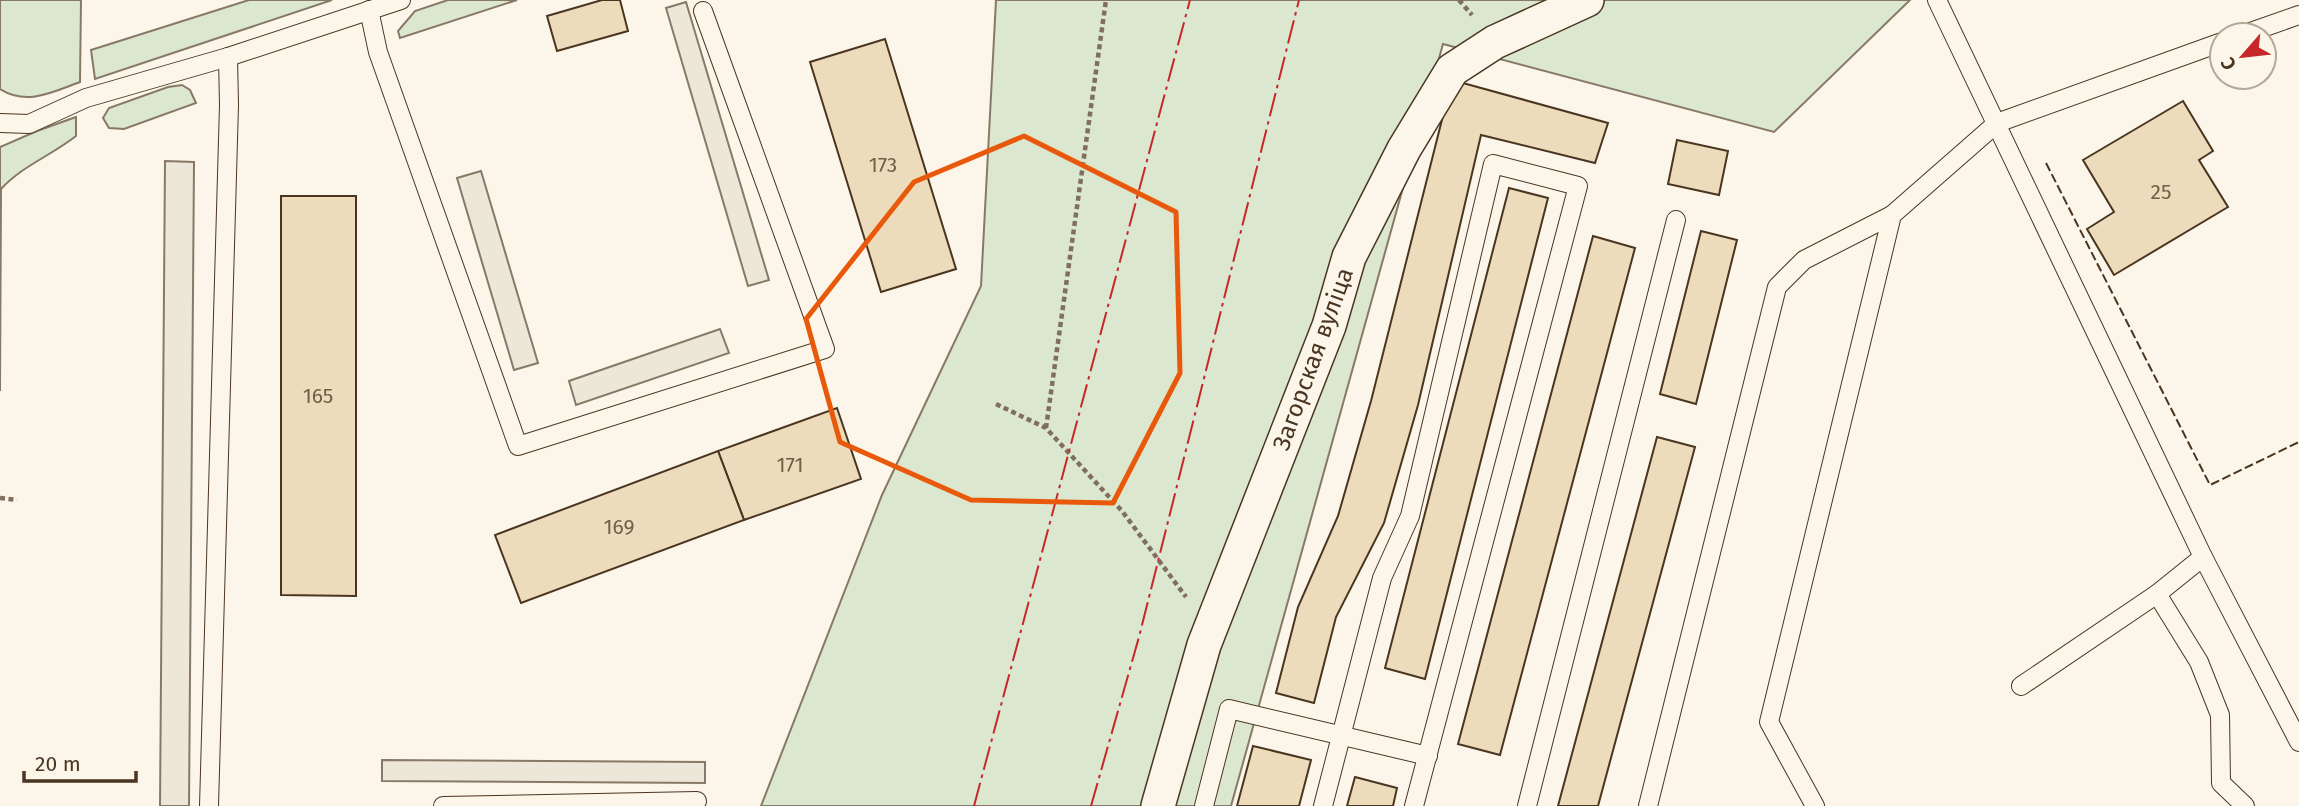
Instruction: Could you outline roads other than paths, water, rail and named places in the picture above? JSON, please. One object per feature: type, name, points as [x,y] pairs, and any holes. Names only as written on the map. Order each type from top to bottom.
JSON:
[{"type":"street","name":"Загорская вуліца","points":[[1158,806],[1204,645],[1329,326],[1349,257],[1405,149],[1452,70],[1496,42],[1587,0]]},
{"type":"lane","points":[[0,123],[29,124],[86,98],[228,57],[401,0]]},
{"type":"lane","points":[[1937,0],[2203,557],[2299,742]]},
{"type":"lane","points":[[369,10],[378,52],[518,446],[825,349],[704,11]]},
{"type":"lane","points":[[2278,22],[2299,15]]},
{"type":"lane","points":[[1648,806],[1777,287],[1804,260],[1892,215],[1997,123],[2208,47]]},
{"type":"lane","points":[[209,806],[229,106],[228,57]]},
{"type":"lane","points":[[1323,806],[1382,578],[1410,516],[1493,164],[1578,186],[1415,806]]},
{"type":"lane","points":[[1815,806],[1769,722],[1892,215]]},
{"type":"lane","points":[[1527,806],[1676,220]]},
{"type":"lane","points":[[2021,685],[2157,594],[2203,557]]},
{"type":"lane","points":[[2157,594],[2199,662],[2220,715],[2221,783],[2245,806]]},
{"type":"lane","points":[[1204,806],[1229,709],[1428,756]]},
{"type":"lane","points":[[443,806],[698,801]]}]
